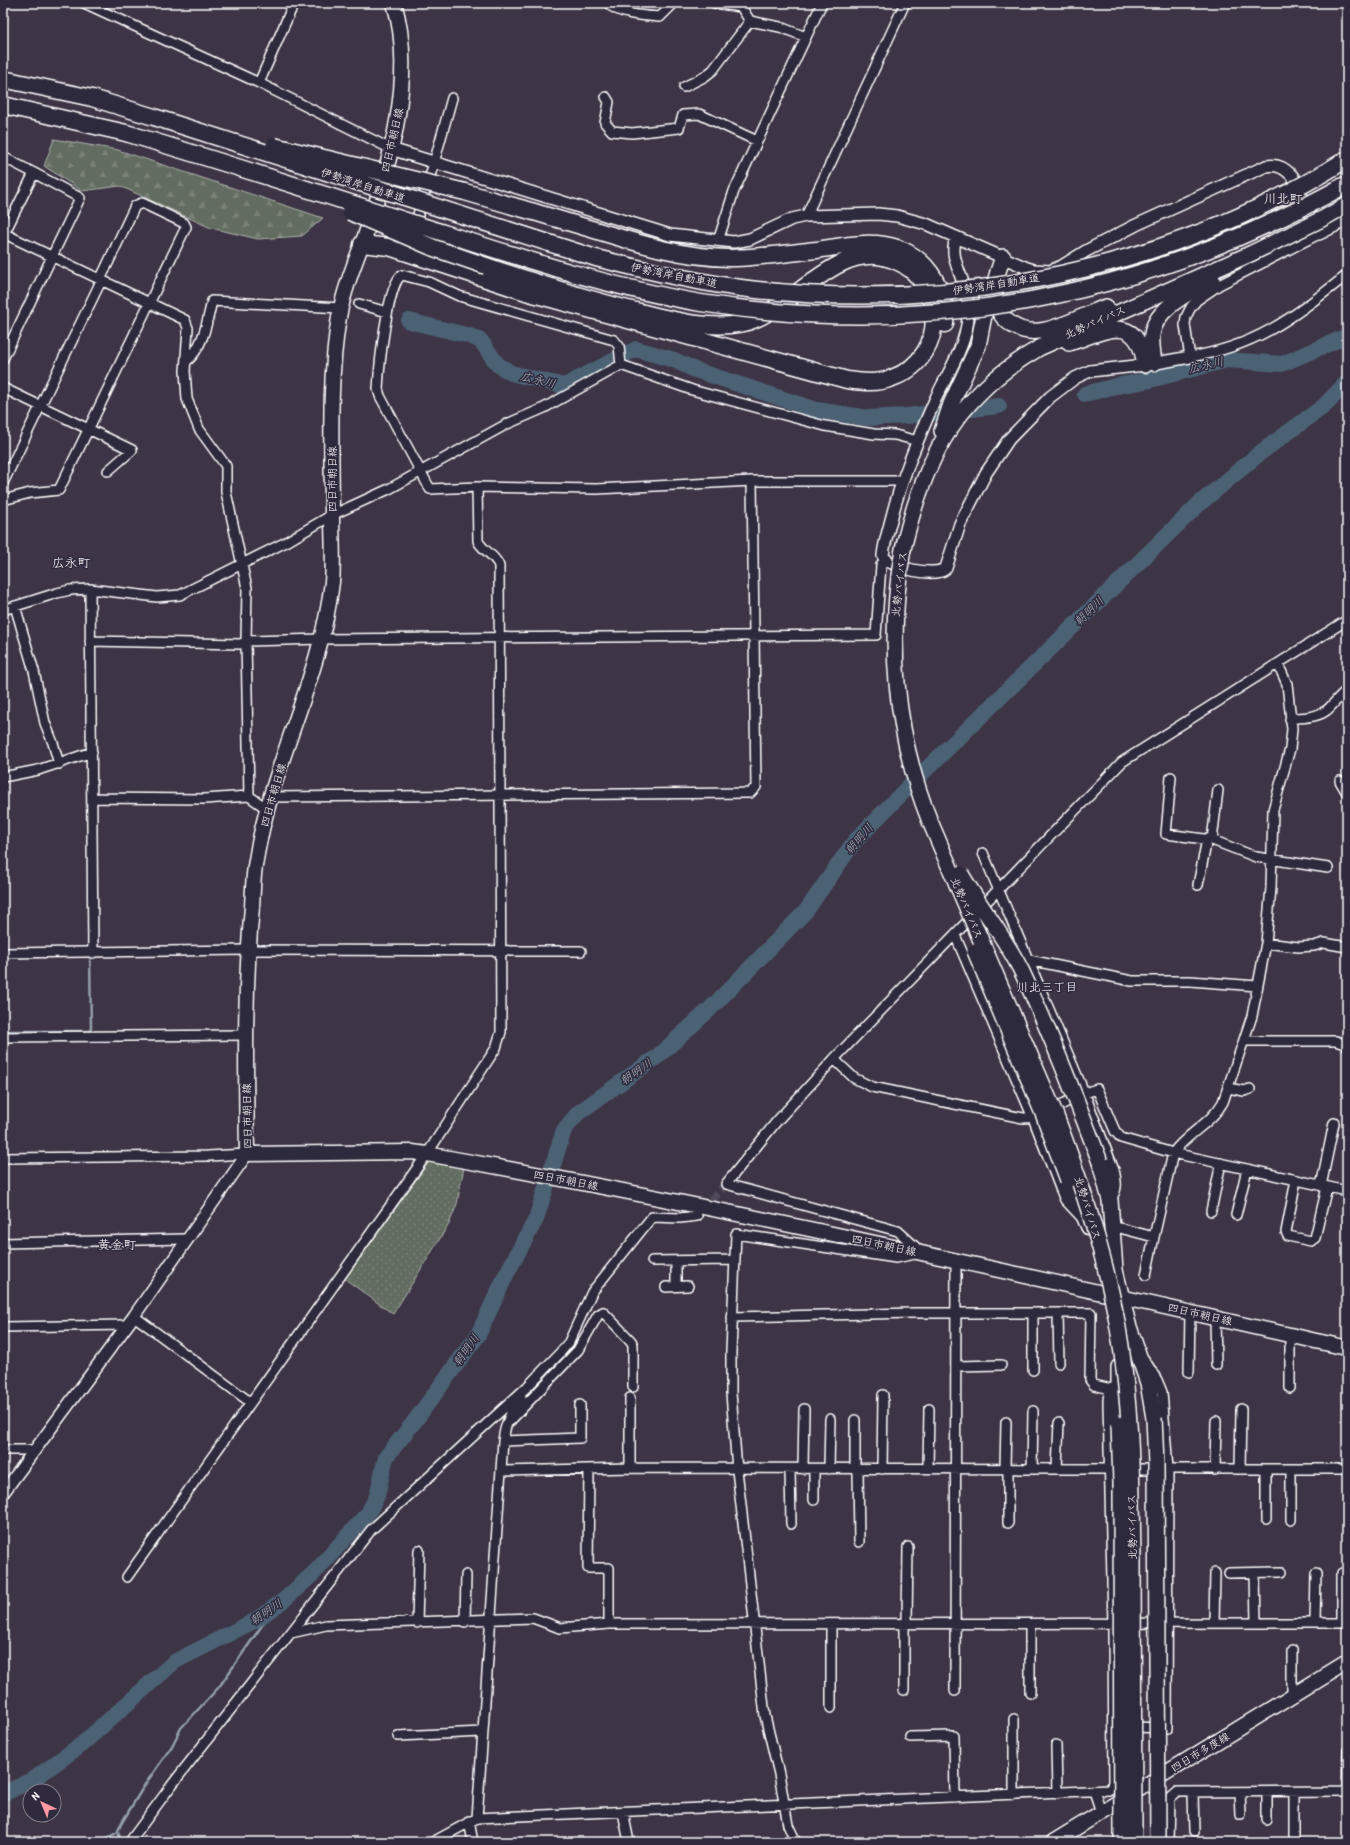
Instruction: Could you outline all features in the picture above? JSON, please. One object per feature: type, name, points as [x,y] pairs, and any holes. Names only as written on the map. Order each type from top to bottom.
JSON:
[{"type":"highway","name":"伊勢湾岸自動車道","points":[[3,79],[92,98],[596,258],[653,272],[706,282],[756,290],[803,294],[902,295],[948,292],[1024,281],[1071,272],[1121,259],[1178,241],[1288,194],[1347,160]]},
{"type":"highway","name":"伊勢湾岸自動車道","points":[[3,105],[126,133],[588,277],[644,291],[698,302],[751,310],[799,314],[854,316],[949,312],[1027,302],[1068,293],[1125,279],[1211,249],[1298,211],[1347,184]]},
{"type":"highway","points":[[154,117],[465,192],[670,251],[715,257],[751,257],[847,245],[876,244],[889,246],[920,261],[931,274],[940,288],[943,298],[945,322],[939,348],[923,370],[904,384],[869,392],[845,389],[431,277],[386,258],[362,244]]},
{"type":"highway","points":[[126,133],[182,156],[335,206],[434,248],[536,283],[588,299],[671,319],[705,325],[740,324],[751,321],[782,304],[830,270],[855,259],[868,256],[895,260],[906,266],[917,275],[930,296],[934,308],[935,323],[932,335],[921,358],[903,374],[879,382],[848,380],[526,292],[389,247],[362,244]]},
{"type":"highway","name":"北勢バイパス","points":[[977,396],[1003,371],[1039,348],[1250,254],[1322,219],[1347,205]]},
{"type":"highway","points":[[1149,364],[1152,334],[1158,318],[1163,312],[1250,254]]},
{"type":"highway","points":[[1003,257],[997,274],[994,292],[999,311],[1010,324],[1025,331],[1033,332],[1050,329],[1185,276],[1221,267]]},
{"type":"highway","points":[[951,420],[955,395],[978,346],[989,292],[1003,257]]},
{"type":"highway","points":[[951,420],[977,396],[1006,374],[1039,354],[1116,329],[1128,331],[1137,338],[1149,364]]},
{"type":"highway","name":"北勢バイパス","points":[[951,420],[931,462],[914,507],[903,550],[896,596],[894,646],[899,702],[907,749],[921,799],[1069,1152],[1088,1206],[1104,1262],[1116,1316],[1124,1368],[1132,1480],[1134,1842]]},
{"type":"highway","points":[[907,749],[918,801],[935,852],[1044,1116],[1068,1180],[1086,1220],[1100,1260],[1136,1347],[1148,1383],[1154,1418],[1156,1472],[1158,1842]]},
{"type":"highway","points":[[921,799],[954,862],[1022,971],[1078,1103],[1100,1162],[1110,1200],[1114,1263],[1114,1295],[1118,1343],[1115,1386],[1119,1424],[1121,1482],[1122,1842]]},
{"type":"main road","name":"四日市朝日線","points":[[394,3],[402,53],[400,101],[391,149],[377,200],[341,308],[333,368],[332,581],[321,640],[270,802],[256,859],[248,950],[245,1035],[246,1154],[431,1154],[660,1198],[956,1260],[1347,1348]]},
{"type":"main road","name":"四日市多度線","points":[[1053,1842],[1347,1662]]},
{"type":"street","points":[[84,3],[259,84],[391,149],[670,236],[734,242],[750,239],[792,220],[806,216],[878,214],[898,216],[926,224],[1034,270],[1050,271],[1062,266],[1086,251],[1136,225],[1266,166],[1273,165],[1287,170],[1293,177],[1319,234]]},
{"type":"street","points":[[259,84],[294,3]]},
{"type":"street","points":[[608,3],[611,7],[637,15],[660,17],[674,3]]},
{"type":"street","points":[[714,3],[741,7],[750,21],[780,27],[806,37]]},
{"type":"street","points":[[718,241],[734,191],[822,3]]},
{"type":"street","points":[[806,216],[905,3]]},
{"type":"street","points":[[684,87],[704,77],[713,70],[750,21]]},
{"type":"street","points":[[606,97],[609,102],[605,124],[612,131],[632,133],[679,128],[683,115],[699,114],[757,141]]},
{"type":"street","points":[[410,240],[452,98]]},
{"type":"street","points":[[3,157],[80,198],[3,359]]},
{"type":"street","points":[[34,174],[3,234],[185,320],[188,328],[187,360],[185,371],[187,399],[199,429],[226,466],[226,492],[230,517],[243,564],[247,588],[246,641],[249,796]]},
{"type":"street","points":[[3,483],[135,206],[142,203],[184,223],[186,227],[59,490],[30,493],[3,500]]},
{"type":"street","points":[[1190,357],[1185,325],[1186,316],[1197,300],[1219,285],[1347,220]]},
{"type":"street","points":[[956,237],[953,246],[953,253],[966,292],[968,323],[958,355],[935,400],[918,441],[903,481],[883,548],[883,556],[885,560],[895,565],[929,573],[943,571],[949,563],[955,539],[975,492],[1009,439],[1035,411],[1064,386],[1082,373],[1215,353],[1254,340],[1292,316],[1347,276]]},
{"type":"street","points":[[620,365],[619,346],[614,340],[458,296],[431,277],[402,275],[398,277],[387,312],[378,389],[380,396],[430,489],[477,487],[598,489],[752,481],[903,481]]},
{"type":"street","points":[[187,360],[195,354],[201,340],[212,301],[341,308]]},
{"type":"street","points":[[359,304],[387,312]]},
{"type":"street","points":[[3,610],[56,592],[90,589],[170,597],[180,595],[243,564],[332,515],[389,489],[419,471],[507,424],[544,408],[620,365],[692,390],[825,426],[874,434],[895,435],[918,441]]},
{"type":"street","points":[[3,388],[132,450],[108,471]]},
{"type":"street","points":[[92,798],[204,799],[249,796],[263,806],[270,802],[500,795],[750,793],[756,787],[752,481]]},
{"type":"street","points":[[127,1576],[250,1402],[431,1154],[496,1048],[501,1032],[499,566],[498,563],[483,549],[478,541],[477,487]]},
{"type":"street","points":[[90,639],[241,644],[246,641],[876,635],[882,565],[885,560]]},
{"type":"street","points":[[90,589],[89,753],[92,798],[90,953]]},
{"type":"street","points":[[15,606],[34,671],[45,723],[59,764]]},
{"type":"street","points":[[922,1253],[898,1231],[726,1184],[778,1121],[834,1059],[999,890],[1073,810],[1122,762],[1347,620]]},
{"type":"street","points":[[1146,1269],[1173,1153],[1182,1142],[1202,1127],[1218,1112],[1228,1088],[1252,1016],[1266,944],[1271,888],[1273,810],[1290,745],[1292,729],[1287,684],[1278,664]]},
{"type":"street","points":[[1290,719],[1318,716],[1327,710],[1339,695],[1347,691]]},
{"type":"street","points":[[3,777],[38,770],[89,753]]},
{"type":"street","points":[[1171,777],[1166,834],[1210,840],[1256,856],[1328,868]]},
{"type":"street","points":[[1340,781],[1347,793]]},
{"type":"street","points":[[1198,885],[1210,840],[1218,790]]},
{"type":"street","points":[[983,853],[1084,1092],[1114,1170],[1117,1188],[1116,1193],[1110,1200]]},
{"type":"street","points":[[955,935],[1033,1118],[1065,1200],[1077,1214],[1086,1220]]},
{"type":"street","points":[[1266,944],[1303,947],[1324,943],[1347,947]]},
{"type":"street","points":[[3,954],[248,950],[581,951]]},
{"type":"street","points":[[1029,960],[1132,981],[1190,981],[1257,986]]},
{"type":"street","points":[[3,1037],[245,1035]]},
{"type":"street","points":[[1244,1041],[1336,1041],[1347,1045]]},
{"type":"street","points":[[834,1059],[854,1078],[872,1087],[1023,1118],[1033,1118],[1084,1092],[1097,1089],[1115,1131],[1121,1138],[1173,1153],[1347,1191]]},
{"type":"street","points":[[1228,1088],[1244,1091],[1250,1089]]},
{"type":"street","points":[[1296,1180],[1286,1232],[1288,1236],[1311,1241],[1315,1238],[1334,1123]]},
{"type":"street","points":[[3,1158],[208,1156],[246,1154]]},
{"type":"street","points":[[3,1493],[134,1316],[246,1154]]},
{"type":"street","points":[[1211,1211],[1221,1163]]},
{"type":"street","points":[[1236,1215],[1247,1169]]},
{"type":"street","points":[[132,1842],[131,1840],[170,1786],[381,1519],[527,1387],[569,1342],[592,1292],[652,1217],[680,1218],[697,1216]]},
{"type":"street","points":[[1112,1226],[1154,1237]]},
{"type":"street","points":[[796,1842],[788,1825],[765,1716],[737,1470],[731,1393],[732,1317],[736,1234],[896,1258],[922,1253]]},
{"type":"street","points":[[3,1243],[186,1239]]},
{"type":"street","points":[[652,1261],[735,1260]]},
{"type":"street","points":[[956,1260],[956,1691]]},
{"type":"street","points":[[676,1261],[676,1286]]},
{"type":"street","points":[[666,1286],[688,1286]]},
{"type":"street","points":[[505,1427],[578,1350],[598,1315],[603,1312],[631,1341],[633,1345],[633,1387]]},
{"type":"street","points":[[1189,1372],[1190,1312]]},
{"type":"street","points":[[732,1317],[915,1313],[1091,1313],[1090,1380],[1094,1385],[1115,1386]]},
{"type":"street","points":[[1032,1370],[1033,1314]]},
{"type":"street","points":[[1058,1314],[1059,1363]]},
{"type":"street","points":[[134,1316],[250,1402]]},
{"type":"street","points":[[1215,1318],[1216,1365]]},
{"type":"street","points":[[3,1327],[126,1325]]},
{"type":"street","points":[[1290,1335],[1290,1388]]},
{"type":"street","points":[[1113,1726],[1167,1728],[1168,1470],[1162,1392],[1152,1370],[1136,1347]]},
{"type":"street","points":[[956,1366],[1001,1365]]},
{"type":"street","points":[[433,1842],[473,1819],[1109,1790],[1114,1783],[1113,1625],[1108,1396],[1115,1386]]},
{"type":"street","points":[[473,1842],[473,1819],[482,1732],[503,1441],[505,1427],[510,1415],[527,1387]]},
{"type":"street","points":[[882,1395],[882,1468]]},
{"type":"street","points":[[630,1398],[630,1468]]},
{"type":"street","points":[[503,1441],[580,1438],[580,1405]]},
{"type":"street","points":[[1240,1469],[1241,1408]]},
{"type":"street","points":[[803,1469],[804,1409]]},
{"type":"street","points":[[928,1468],[929,1409]]},
{"type":"street","points":[[1032,1469],[1033,1411]]},
{"type":"street","points":[[828,1469],[830,1420]]},
{"type":"street","points":[[854,1420],[859,1542]]},
{"type":"street","points":[[1215,1470],[1216,1421]]},
{"type":"street","points":[[1006,1422],[1008,1522]]},
{"type":"street","points":[[1057,1469],[1059,1423]]},
{"type":"street","points":[[3,1450],[34,1450]]},
{"type":"street","points":[[502,1470],[589,1470],[630,1468],[737,1470],[882,1468],[1168,1470],[1347,1469]]},
{"type":"street","points":[[790,1469],[791,1524]]},
{"type":"street","points":[[814,1469],[814,1500]]},
{"type":"street","points":[[589,1470],[588,1568],[609,1568],[610,1624]]},
{"type":"street","points":[[1266,1470],[1266,1519]]},
{"type":"street","points":[[1291,1470],[1291,1520]]},
{"type":"street","points":[[904,1690],[908,1547]]},
{"type":"street","points":[[417,1623],[419,1550]]},
{"type":"street","points":[[1229,1573],[1282,1572]]},
{"type":"street","points":[[291,1633],[326,1625],[465,1622],[533,1618],[560,1628],[610,1624],[956,1623],[1113,1625],[1315,1622],[1344,1623],[1342,1572]]},
{"type":"street","points":[[1214,1623],[1215,1573]]},
{"type":"street","points":[[1256,1573],[1256,1623]]},
{"type":"street","points":[[1315,1622],[1316,1574]]},
{"type":"street","points":[[465,1622],[466,1575]]},
{"type":"street","points":[[831,1624],[831,1708]]},
{"type":"street","points":[[1030,1624],[1030,1693]]},
{"type":"street","points":[[1292,1650],[1292,1696]]},
{"type":"street","points":[[1014,1719],[1014,1795]]},
{"type":"street","points":[[1140,1842],[1142,1727]]},
{"type":"street","points":[[398,1736],[482,1732]]},
{"type":"street","points":[[910,1737],[954,1736],[955,1797]]},
{"type":"street","points":[[1056,1745],[1057,1793]]},
{"type":"street","points":[[1169,1842],[1170,1798],[1177,1792],[1347,1791],[1347,1752]]},
{"type":"street","points":[[1094,1791],[1101,1812]]},
{"type":"street","points":[[1193,1792],[1194,1832]]},
{"type":"street","points":[[1240,1792],[1241,1815]]},
{"type":"street","points":[[1267,1792],[1267,1819]]},
{"type":"street","points":[[1294,1792],[1294,1842]]},
{"type":"street","points":[[623,1812],[629,1842]]},
{"type":"green space","points":[[54,139],[118,150],[323,218],[302,236],[258,239],[211,228],[120,186],[82,191],[44,166]]},
{"type":"green space","points":[[431,1159],[464,1167],[457,1204],[449,1224],[393,1314],[345,1279]]},
{"type":"waterway","name":"広永川","points":[[409,321],[470,336],[481,341],[497,364],[511,373],[564,386],[636,349],[674,360],[695,370],[817,410],[868,418],[906,416],[999,406]]},
{"type":"waterway","name":"広永川","points":[[1085,394],[1116,386],[1150,380],[1227,360],[1282,364],[1347,336]]},
{"type":"waterway","name":"朝明川","points":[[3,1794],[34,1779],[82,1744],[174,1662],[256,1620],[284,1600],[315,1572],[368,1513],[377,1496],[386,1457],[414,1422],[478,1335],[506,1275],[536,1219],[564,1130],[578,1113],[658,1056],[709,1010],[806,911],[854,842],[906,789],[1199,504],[1260,453],[1324,406],[1347,382]]},
{"type":"waterway","points":[[3,1031],[91,1031],[90,953]]},
{"type":"waterway","points":[[121,1842],[118,1831],[121,1824],[144,1786],[172,1746],[181,1728],[219,1687],[275,1607]]},
{"type":"waterway","points":[[108,1842],[109,1837],[118,1832]]},
{"type":"tunnel","points":[[702,1210],[726,1184]]},
{"type":"district","name":"川北町","points":[[1283,198]]},
{"type":"district","name":"広永町","points":[[71,562]]},
{"type":"district","name":"川北三丁目","points":[[1047,987]]},
{"type":"district","name":"黄金町","points":[[117,1244]]}]
